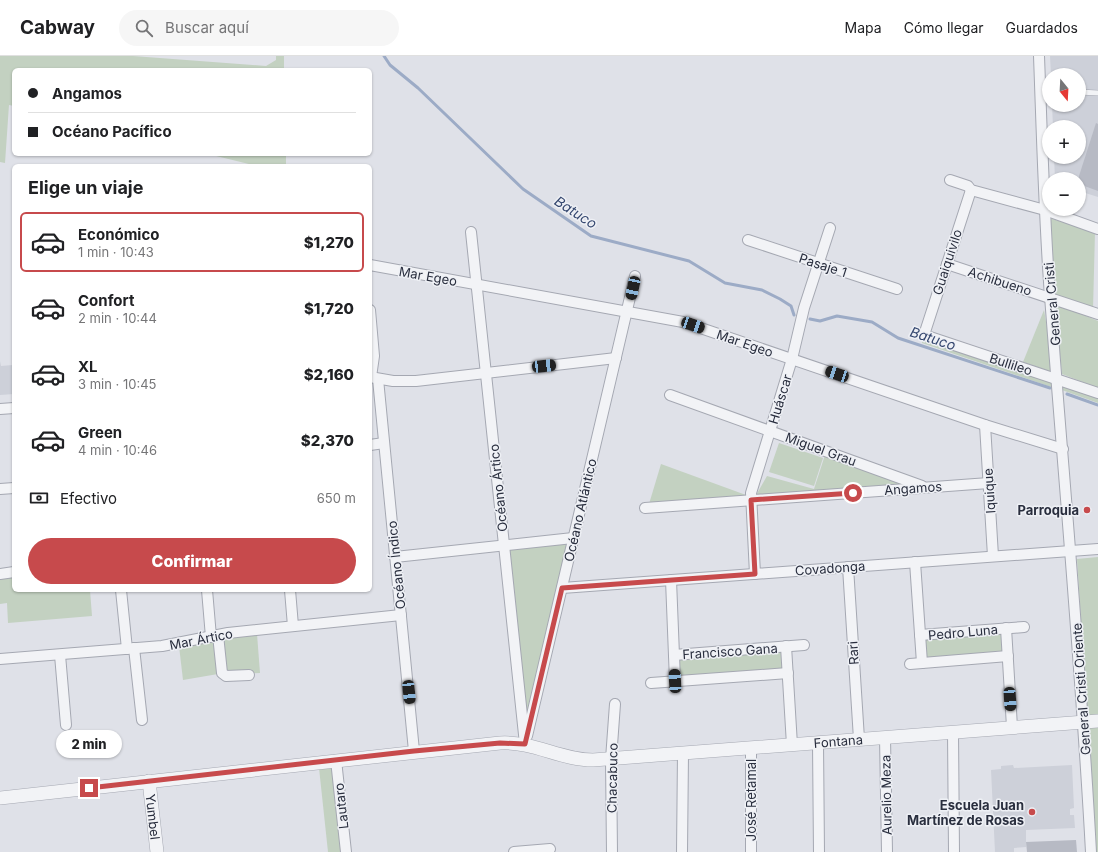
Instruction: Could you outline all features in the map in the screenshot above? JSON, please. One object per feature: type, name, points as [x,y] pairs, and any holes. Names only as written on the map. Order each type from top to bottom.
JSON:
[{"type":"street","name":"General Cristi","points":[[1039,56],[1042,74]]},
{"type":"street","name":"General Cristi","points":[[1045,112],[1045,172]]},
{"type":"street","points":[[950,180],[968,186],[971,190],[1042,209]]},
{"type":"street","name":"Guaiquivilo","points":[[924,335],[971,190]]},
{"type":"street","name":"General Cristi","points":[[1045,216],[1050,297],[1058,379],[1070,551]]},
{"type":"street","points":[[1062,216],[1098,229]]},
{"type":"street","name":"Huáscar","points":[[755,574],[751,500],[792,359],[804,308],[830,228]]},
{"type":"street","name":"Océano Ártico","points":[[471,232],[525,744]]},
{"type":"street","name":"Pasaje 1","points":[[748,240],[897,289]]},
{"type":"street","name":"Achibueno","points":[[947,264],[1098,314]]},
{"type":"street","name":"Mar Egeo","points":[[372,265],[683,322],[985,425],[1063,449]]},
{"type":"street","name":"Océano Atlántico","points":[[525,744],[635,276]]},
{"type":"street","name":"Océano Índico","points":[[372,333],[374,356],[373,378],[384,443],[414,751]]},
{"type":"street","name":"Bullileo","points":[[924,335],[1098,393]]},
{"type":"street","points":[[373,378],[416,381],[616,358]]},
{"type":"street","name":"Miguel Grau","points":[[670,395],[926,487]]},
{"type":"street","points":[[0,409],[12,408]]},
{"type":"street","name":"Iquique","points":[[985,425],[994,556]]},
{"type":"street","points":[[372,445],[384,443]]},
{"type":"street","name":"Angamos","points":[[645,508],[989,483]]},
{"type":"street","points":[[0,490],[12,488]]},
{"type":"street","points":[[395,557],[573,538]]},
{"type":"street","name":"Covadonga","points":[[562,588],[1098,549]]},
{"type":"street","name":"General Cristi Oriente","points":[[1070,551],[1084,722],[1091,852]]},
{"type":"street","name":"Pedro Luna","points":[[915,562],[922,663]]},
{"type":"street","name":"Rari","points":[[848,567],[859,740]]},
{"type":"street","points":[[0,574],[12,572]]},
{"type":"street","name":"Francisco Gana","points":[[671,580],[675,681]]},
{"type":"street","points":[[121,592],[142,720]]},
{"type":"street","points":[[207,592],[222,673],[226,676],[249,675]]},
{"type":"street","points":[[290,592],[293,626]]},
{"type":"street","name":"Mar Ártico","points":[[0,659],[171,645],[215,636],[401,615]]},
{"type":"street","name":"Pedro Luna","points":[[920,635],[1024,627]]},
{"type":"street","name":"Pedro Luna","points":[[1006,628],[1012,728]]},
{"type":"street","name":"Francisco Gana","points":[[674,655],[804,645]]},
{"type":"street","name":"Francisco Gana","points":[[786,646],[792,745]]},
{"type":"street","points":[[60,655],[66,725]]},
{"type":"street","name":"Pedro Luna","points":[[910,664],[1008,656]]},
{"type":"street","name":"Francisco Gana","points":[[651,683],[788,673]]},
{"type":"street","name":"Chacabuco","points":[[612,852],[611,759],[615,704]]},
{"type":"street","name":"Fontana","points":[[0,798],[414,751],[500,743],[525,744],[578,759],[611,759],[1098,721]]},
{"type":"street","points":[[953,732],[954,852]]},
{"type":"street","name":"Aurelio Meza","points":[[885,737],[887,852]]},
{"type":"street","points":[[818,743],[819,852]]},
{"type":"street","name":"José Retamal","points":[[751,748],[751,852]]},
{"type":"street","points":[[682,852],[683,753]]},
{"type":"street","name":"Lautaro","points":[[336,760],[346,852]]},
{"type":"street","name":"Yumbel","points":[[149,781],[157,852]]},
{"type":"street","points":[[514,852],[550,849]]},
{"type":"lane","points":[[1086,92],[1098,93]]},
{"type":"shaded area","points":[[1050,56],[1098,56],[1098,197],[1086,193],[1086,172],[1055,172],[1054,164],[1086,164],[1086,120],[1053,120],[1052,112],[1086,112],[1086,68],[1051,68]]},
{"type":"shaded area","points":[[0,361],[1,366],[12,365],[12,394],[0,395]]},
{"type":"shaded area","name":"Escuela Juan Martínez de Rosas","points":[[1013,765],[1014,768],[1072,765],[1074,808],[1070,809],[1070,815],[1074,815],[1075,828],[1026,830],[1026,847],[1014,848],[1014,852],[995,852],[991,770],[1001,769],[1001,766]]},
{"type":"green space","points":[[0,56],[133,56],[266,66],[276,60],[276,56],[284,56],[284,68],[12,68],[12,106],[9,105],[5,163],[0,162]]},
{"type":"green space","points":[[216,156],[286,156],[286,164],[249,164]]},
{"type":"green space","points":[[1049,218],[1095,232],[1093,310],[1055,297]]},
{"type":"green space","points":[[1055,303],[1098,321],[1098,388],[1062,374]]},
{"type":"green space","points":[[1044,310],[1055,373],[1023,362]]},
{"type":"green space","points":[[923,338],[1056,381],[1057,389],[922,343]]},
{"type":"green space","points":[[1062,384],[1098,397],[1098,403],[1062,390]]},
{"type":"green space","points":[[779,443],[823,458],[814,486],[769,472]]},
{"type":"green space","points":[[825,455],[914,486],[755,497],[767,476],[814,489]]},
{"type":"green space","points":[[661,464],[746,495],[649,504]]},
{"type":"green space","points":[[568,544],[526,728],[507,548]]},
{"type":"green space","points":[[1098,557],[1098,852],[1096,852],[1077,559]]},
{"type":"green space","points":[[12,577],[12,592],[90,592],[92,616],[8,623],[7,603],[0,604],[0,578]]},
{"type":"green space","points":[[1002,633],[1003,653],[925,659],[924,638]]},
{"type":"green space","points":[[257,634],[260,673],[228,674],[225,671],[221,638]]},
{"type":"green space","points":[[216,638],[218,674],[183,680],[179,646]]},
{"type":"green space","points":[[784,651],[784,669],[679,678],[679,658]]},
{"type":"green space","points":[[332,767],[342,852],[328,852],[319,768]]},
{"type":"building","points":[[1096,123],[1098,124],[1098,191],[1086,187],[1086,172],[1080,172],[1083,164],[1086,164],[1086,154]]},
{"type":"building","points":[[1076,840],[1077,852],[1027,852],[1026,842]]},
{"type":"waterway","name":"Batuco","points":[[384,56],[390,65],[418,88],[523,189],[591,236],[689,261],[725,283],[762,290],[780,299],[791,306],[794,315]]},
{"type":"waterway","name":"Batuco","points":[[810,319],[820,321],[837,316],[872,322],[898,338],[1050,388]]},
{"type":"waterway","name":"Batuco","points":[[1067,394],[1098,405]]},
{"type":"place","name":"Parroquia","points":[[1087,510]]},
{"type":"place","name":"Escuela Juan Martínez de Rosas","points":[[1032,812]]},
{"type":"route","points":[[89,788],[414,751],[500,743],[518,742],[525,744],[562,588],[755,574],[751,500],[853,493]]}]
